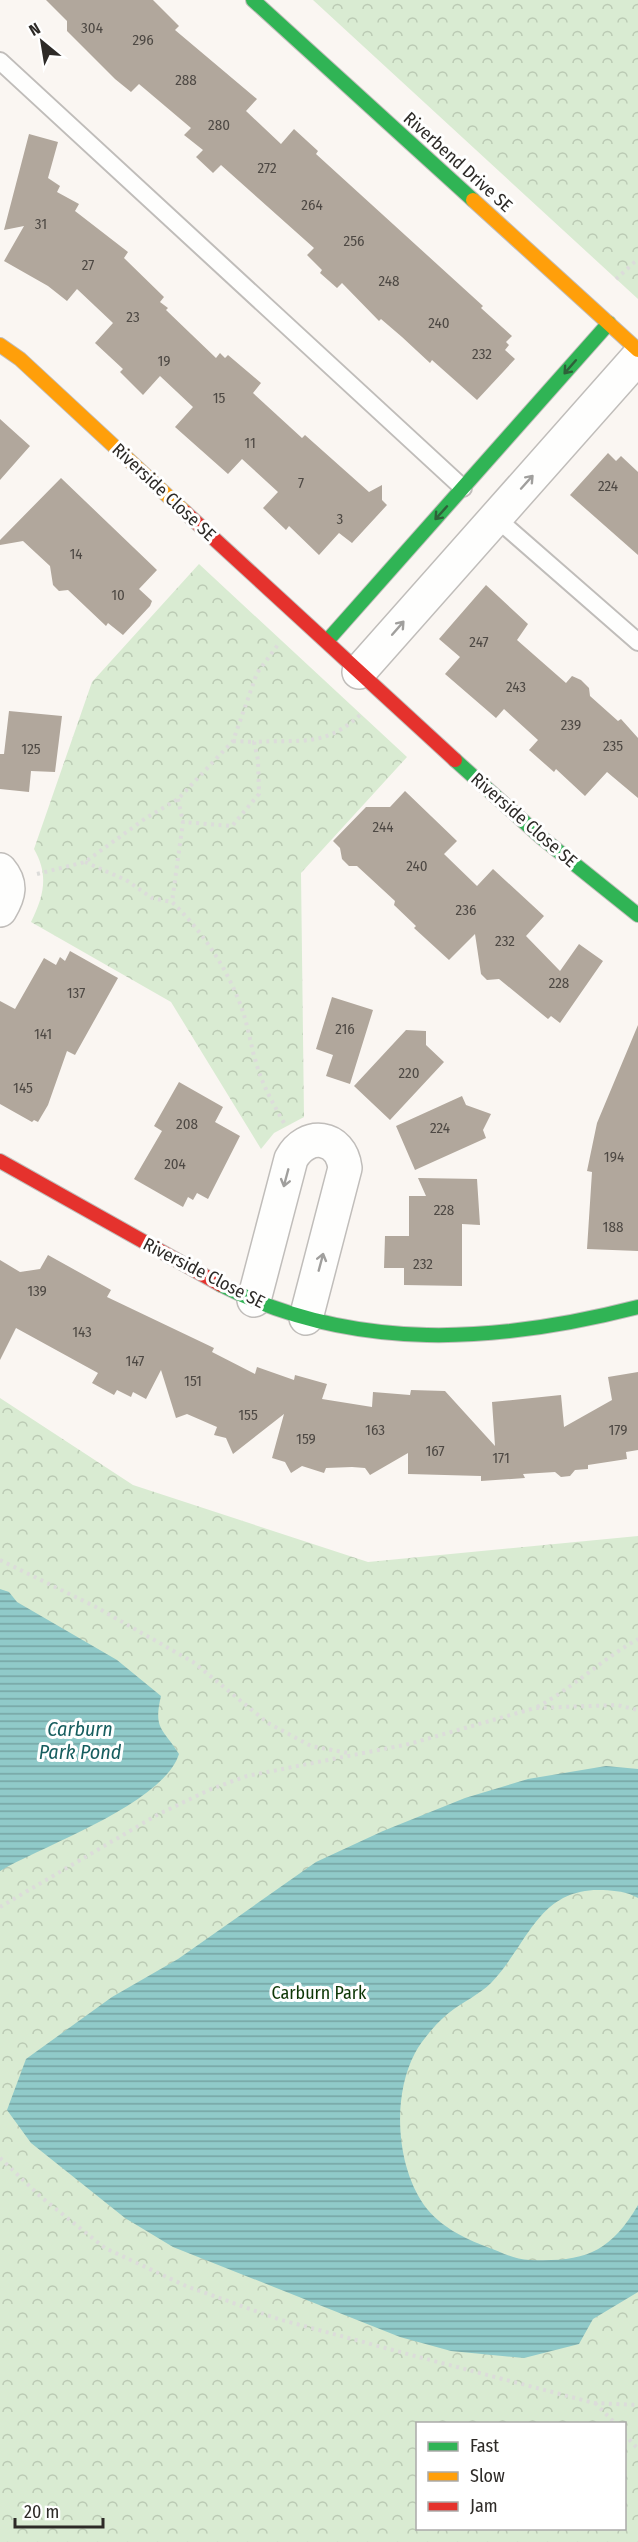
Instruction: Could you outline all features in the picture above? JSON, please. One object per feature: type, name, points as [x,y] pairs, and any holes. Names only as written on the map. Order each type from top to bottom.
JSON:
[{"type":"street","name":"Riverbend Drive SE","points":[[253,0],[638,350]]},
{"type":"street","points":[[327,641],[609,323]]},
{"type":"street","name":"Riverside Close SE","points":[[0,345],[20,359],[542,838],[638,915]]},
{"type":"street","points":[[371,683],[495,517],[638,357]]},
{"type":"street","points":[[254,1300],[291,1160],[302,1144],[318,1140],[335,1146],[344,1160],[345,1168],[306,1318]]},
{"type":"street","name":"Riverside Close SE","points":[[0,1161],[213,1281],[254,1300],[306,1318],[348,1328],[426,1338],[482,1338],[551,1328],[638,1307]]},
{"type":"lane","points":[[0,62],[463,488]]},
{"type":"lane","points":[[495,517],[638,642]]},
{"type":"path","points":[[616,279],[638,259]]},
{"type":"path","points":[[3,888],[43,872],[86,862],[146,818],[178,799],[233,741],[257,673],[280,641],[302,619]]},
{"type":"path","points":[[233,741],[317,741],[341,732],[371,683]]},
{"type":"path","points":[[183,822],[232,826],[258,794],[258,760],[255,742]]},
{"type":"path","points":[[172,902],[183,822],[178,799]]},
{"type":"path","points":[[86,862],[126,880],[152,898],[172,902],[191,921],[210,947],[233,986],[244,1014],[258,1070],[269,1097],[286,1126],[302,1144]]},
{"type":"path","points":[[0,1560],[96,1607],[193,1662],[268,1723],[311,1746],[352,1754]]},
{"type":"path","points":[[0,1907],[157,1815],[212,1789],[247,1776],[409,1744],[535,1708],[559,1696],[618,1650],[638,1639]]},
{"type":"path","points":[[535,1708],[617,1705],[638,1710]]},
{"type":"path","points":[[0,2158],[41,2197],[105,2248],[186,2286],[278,2319],[594,2403],[638,2405]]},
{"type":"path","points":[[594,2403],[614,2422]]},
{"type":"path","points":[[626,2436],[638,2449]]},
{"type":"green space","points":[[313,0],[638,0],[638,299]]},
{"type":"green space","points":[[199,564],[407,757],[301,873],[304,1117],[274,1133],[261,1149],[171,1002],[31,922],[42,894],[43,885],[42,868],[34,849],[92,682]]},
{"type":"green space","name":"Carburn Park","points":[[0,1398],[133,1485],[368,1562],[638,1536],[638,2542],[0,2542]]},
{"type":"water","name":"Carburn Park Pond","points":[[0,1589],[9,1592],[17,1602],[117,1660],[161,1696],[159,1722],[179,1754],[169,1772],[150,1790],[127,1806],[100,1822],[0,1871]]},
{"type":"water","points":[[606,1766],[638,1769],[638,1898],[617,1891],[581,1892],[563,1898],[549,1908],[536,1921],[491,1983],[445,2016],[422,2042],[408,2070],[400,2109],[403,2151],[415,2189],[424,2205],[445,2226],[487,2247],[524,2260],[566,2259],[581,2256],[606,2244],[628,2221],[638,2205],[638,2292],[593,2319],[579,2344],[524,2358],[451,2351],[400,2337],[173,2247],[125,2218],[31,2143],[7,2110],[26,2059],[112,1997],[178,1959],[316,1862],[383,1831],[465,1798],[528,1779]]},
{"type":"building","points":[[46,0],[153,0],[179,26],[175,30],[257,99],[246,111],[281,144],[294,129],[318,151],[316,154],[483,306],[481,308],[512,336],[506,342],[509,345],[505,350],[515,359],[477,400],[432,360],[430,363],[381,319],[379,321],[342,283],[337,288],[320,273],[322,270],[307,255],[314,248],[221,165],[213,173],[196,157],[203,150],[184,135],[191,128],[139,84],[131,92],[115,79],[67,31],[67,21]]},
{"type":"building","points":[[29,134],[58,142],[48,178],[60,186],[57,192],[79,204],[75,211],[128,252],[124,258],[164,297],[160,302],[168,308],[166,310],[216,358],[220,353],[225,358],[228,355],[261,383],[253,393],[302,438],[305,435],[369,492],[382,485],[382,500],[387,505],[352,543],[339,533],[319,555],[289,526],[286,530],[263,508],[278,492],[242,459],[228,474],[175,427],[193,407],[160,376],[143,395],[120,372],[123,369],[95,343],[113,323],[77,289],[67,301],[48,286],[4,261],[24,226],[4,230]]},
{"type":"building","points":[[0,419],[30,446],[0,480]]},
{"type":"building","points":[[608,453],[616,461],[621,456],[638,472],[638,555],[570,495]]},
{"type":"building","points":[[61,478],[157,570],[139,589],[152,601],[150,606],[123,635],[108,623],[106,626],[68,590],[59,591],[53,585],[50,566],[23,541],[0,545],[0,540]]},
{"type":"building","points":[[486,585],[528,624],[517,640],[566,683],[572,676],[581,680],[589,688],[590,696],[618,721],[621,719],[638,738],[638,798],[607,772],[585,796],[556,769],[554,772],[529,750],[538,740],[504,709],[496,718],[445,674],[460,657],[439,639]]},
{"type":"building","points":[[9,711],[62,716],[55,772],[31,771],[29,792],[0,789],[0,754],[4,754]]},
{"type":"building","points":[[405,791],[457,841],[444,854],[477,886],[493,869],[544,916],[526,936],[560,971],[579,944],[603,961],[560,1023],[551,1016],[548,1019],[499,979],[487,980],[481,974],[475,934],[449,960],[414,928],[416,926],[394,905],[395,901],[357,866],[349,866],[342,859],[340,848],[333,841],[366,807],[390,807]]},
{"type":"building","points":[[70,951],[118,978],[75,1055],[67,1051],[48,1105],[38,1122],[34,1120],[32,1122],[0,1104],[0,1001],[15,1009],[44,958],[56,965],[60,957],[65,961]]},
{"type":"building","points":[[332,997],[373,1010],[350,1084],[326,1076],[333,1055],[316,1049]]},
{"type":"building","points":[[638,1025],[638,1251],[587,1249],[592,1172],[587,1171],[597,1123]]},
{"type":"building","points":[[406,1030],[426,1031],[426,1045],[444,1062],[390,1120],[354,1086]]},
{"type":"building","points":[[179,1082],[223,1107],[215,1122],[240,1136],[208,1199],[197,1193],[193,1200],[188,1197],[183,1207],[134,1179],[162,1131],[154,1126]]},
{"type":"building","points":[[462,1096],[466,1105],[491,1114],[483,1130],[486,1138],[415,1170],[396,1126]]},
{"type":"building","points":[[418,1178],[477,1179],[480,1225],[462,1224],[462,1286],[404,1285],[404,1268],[384,1268],[385,1236],[409,1236],[409,1196],[426,1196]]},
{"type":"building","points":[[48,1255],[111,1290],[107,1297],[214,1348],[212,1352],[255,1374],[257,1367],[294,1380],[295,1375],[327,1384],[322,1399],[372,1407],[373,1392],[410,1395],[411,1390],[445,1391],[495,1446],[492,1402],[561,1395],[564,1427],[612,1400],[608,1377],[638,1372],[638,1450],[626,1452],[627,1459],[588,1465],[588,1469],[575,1470],[570,1476],[561,1477],[555,1472],[523,1474],[525,1478],[481,1481],[481,1476],[408,1474],[408,1453],[370,1475],[365,1468],[352,1467],[326,1468],[324,1473],[302,1466],[291,1473],[285,1462],[272,1458],[284,1414],[233,1454],[226,1438],[214,1435],[217,1427],[187,1414],[176,1418],[161,1370],[146,1399],[133,1392],[131,1397],[117,1390],[114,1395],[92,1383],[98,1373],[16,1328],[0,1360],[0,1260],[20,1272],[40,1269]]},
{"type":"traffic: fast","points":[[253,0],[473,200]]},
{"type":"traffic: fast","points":[[327,641],[609,323]]},
{"type":"traffic: fast","points":[[455,760],[542,838],[638,915]]},
{"type":"traffic: fast","points":[[221,1285],[271,1307],[323,1322],[374,1331],[427,1335],[480,1334],[532,1328],[638,1307]]},
{"type":"traffic: slow","points":[[473,200],[638,350]]},
{"type":"traffic: slow","points":[[0,345],[20,359],[185,512]]},
{"type":"traffic: jam","points":[[185,512],[455,760]]},
{"type":"traffic: jam","points":[[0,1161],[221,1285]]}]
